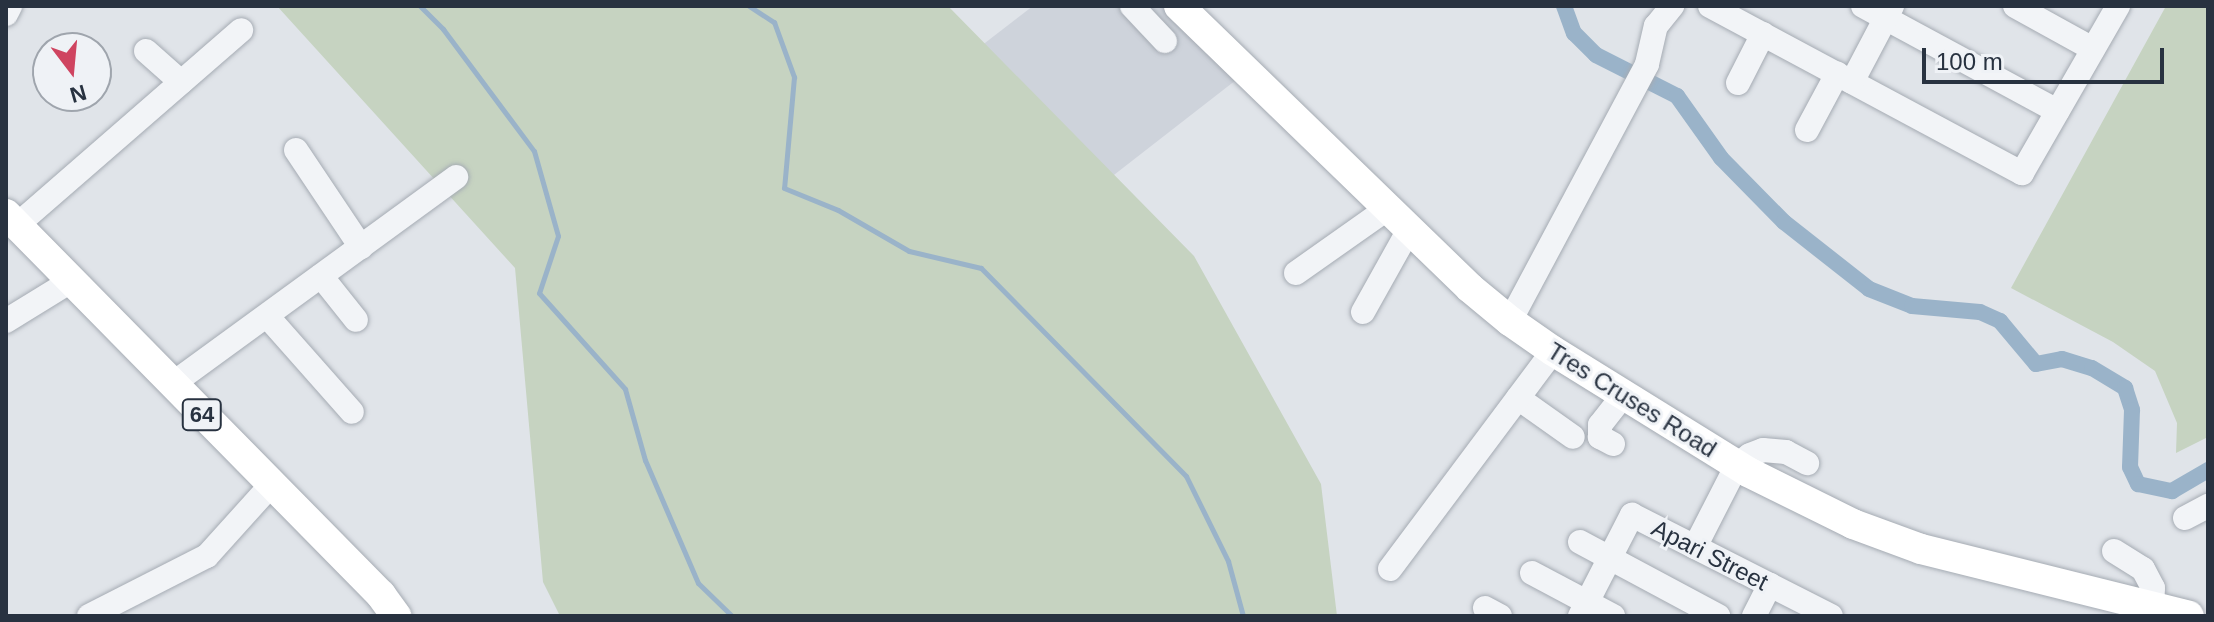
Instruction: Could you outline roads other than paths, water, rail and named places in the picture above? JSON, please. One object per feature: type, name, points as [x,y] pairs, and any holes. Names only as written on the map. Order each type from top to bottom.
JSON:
[{"type":"main road","name":"Tres Cruses Road","points":[[1179,6],[1510,321],[1553,351],[1743,468],[1853,524],[1921,549],[2189,616]]},
{"type":"main road","name":"64","points":[[12,220],[381,595],[396,616]]},
{"type":"street","points":[[6,14],[10,6]]},
{"type":"street","points":[[1132,6],[1165,41]]},
{"type":"street","points":[[1510,321],[1647,64],[1656,26],[1672,6]]},
{"type":"street","points":[[1647,64],[1668,44],[1680,6]]},
{"type":"street","points":[[1710,6],[2022,173],[2118,6]]},
{"type":"street","points":[[1863,6],[1889,12],[2057,111]]},
{"type":"street","points":[[2015,6],[2093,49]]},
{"type":"street","points":[[1807,130],[1889,12]]},
{"type":"street","points":[[12,220],[241,30]]},
{"type":"street","points":[[1738,83],[1763,34]]},
{"type":"street","points":[[146,51],[181,82]]},
{"type":"street","points":[[296,150],[361,247]]},
{"type":"street","points":[[171,385],[456,177]]},
{"type":"street","points":[[1296,273],[1399,218]]},
{"type":"street","points":[[1363,312],[1399,218]]},
{"type":"street","points":[[321,276],[356,320]]},
{"type":"street","points":[[6,321],[71,281]]},
{"type":"street","points":[[267,316],[352,412]]},
{"type":"street","points":[[1390,569],[1553,351]]},
{"type":"street","points":[[1613,444],[1600,437],[1600,425],[1624,394]]},
{"type":"street","points":[[1518,398],[1573,437]]},
{"type":"street","points":[[1700,549],[1743,468],[1763,450],[1786,452],[1807,463]]},
{"type":"street","points":[[89,616],[207,556],[271,485]]},
{"type":"street","name":"Apari Street","points":[[1610,558],[1632,515],[1831,616]]},
{"type":"street","points":[[1580,542],[1718,616]]},
{"type":"street","points":[[2114,551],[2143,569],[2153,588],[2152,607]]},
{"type":"street","points":[[1584,609],[1610,558]]},
{"type":"street","points":[[1532,573],[1584,609],[1613,616]]},
{"type":"street","points":[[1754,616],[1770,585]]},
{"type":"waterway","points":[[420,6],[443,29],[534,151],[558,236],[539,293],[625,389],[645,460],[698,583],[732,616]]},
{"type":"waterway","points":[[749,6],[774,22],[794,77],[784,188],[838,210],[909,251],[981,268],[1186,476],[1228,561],[1243,616]]},
{"type":"waterway","points":[[1564,6],[1574,33],[1596,55],[1677,96],[1721,158],[1784,222],[1869,289],[1912,306],[1980,312],[2000,321],[2036,364],[2062,359],[2092,368],[2125,388],[2132,410],[2130,467],[2138,484],[2172,491],[2208,470]]}]
